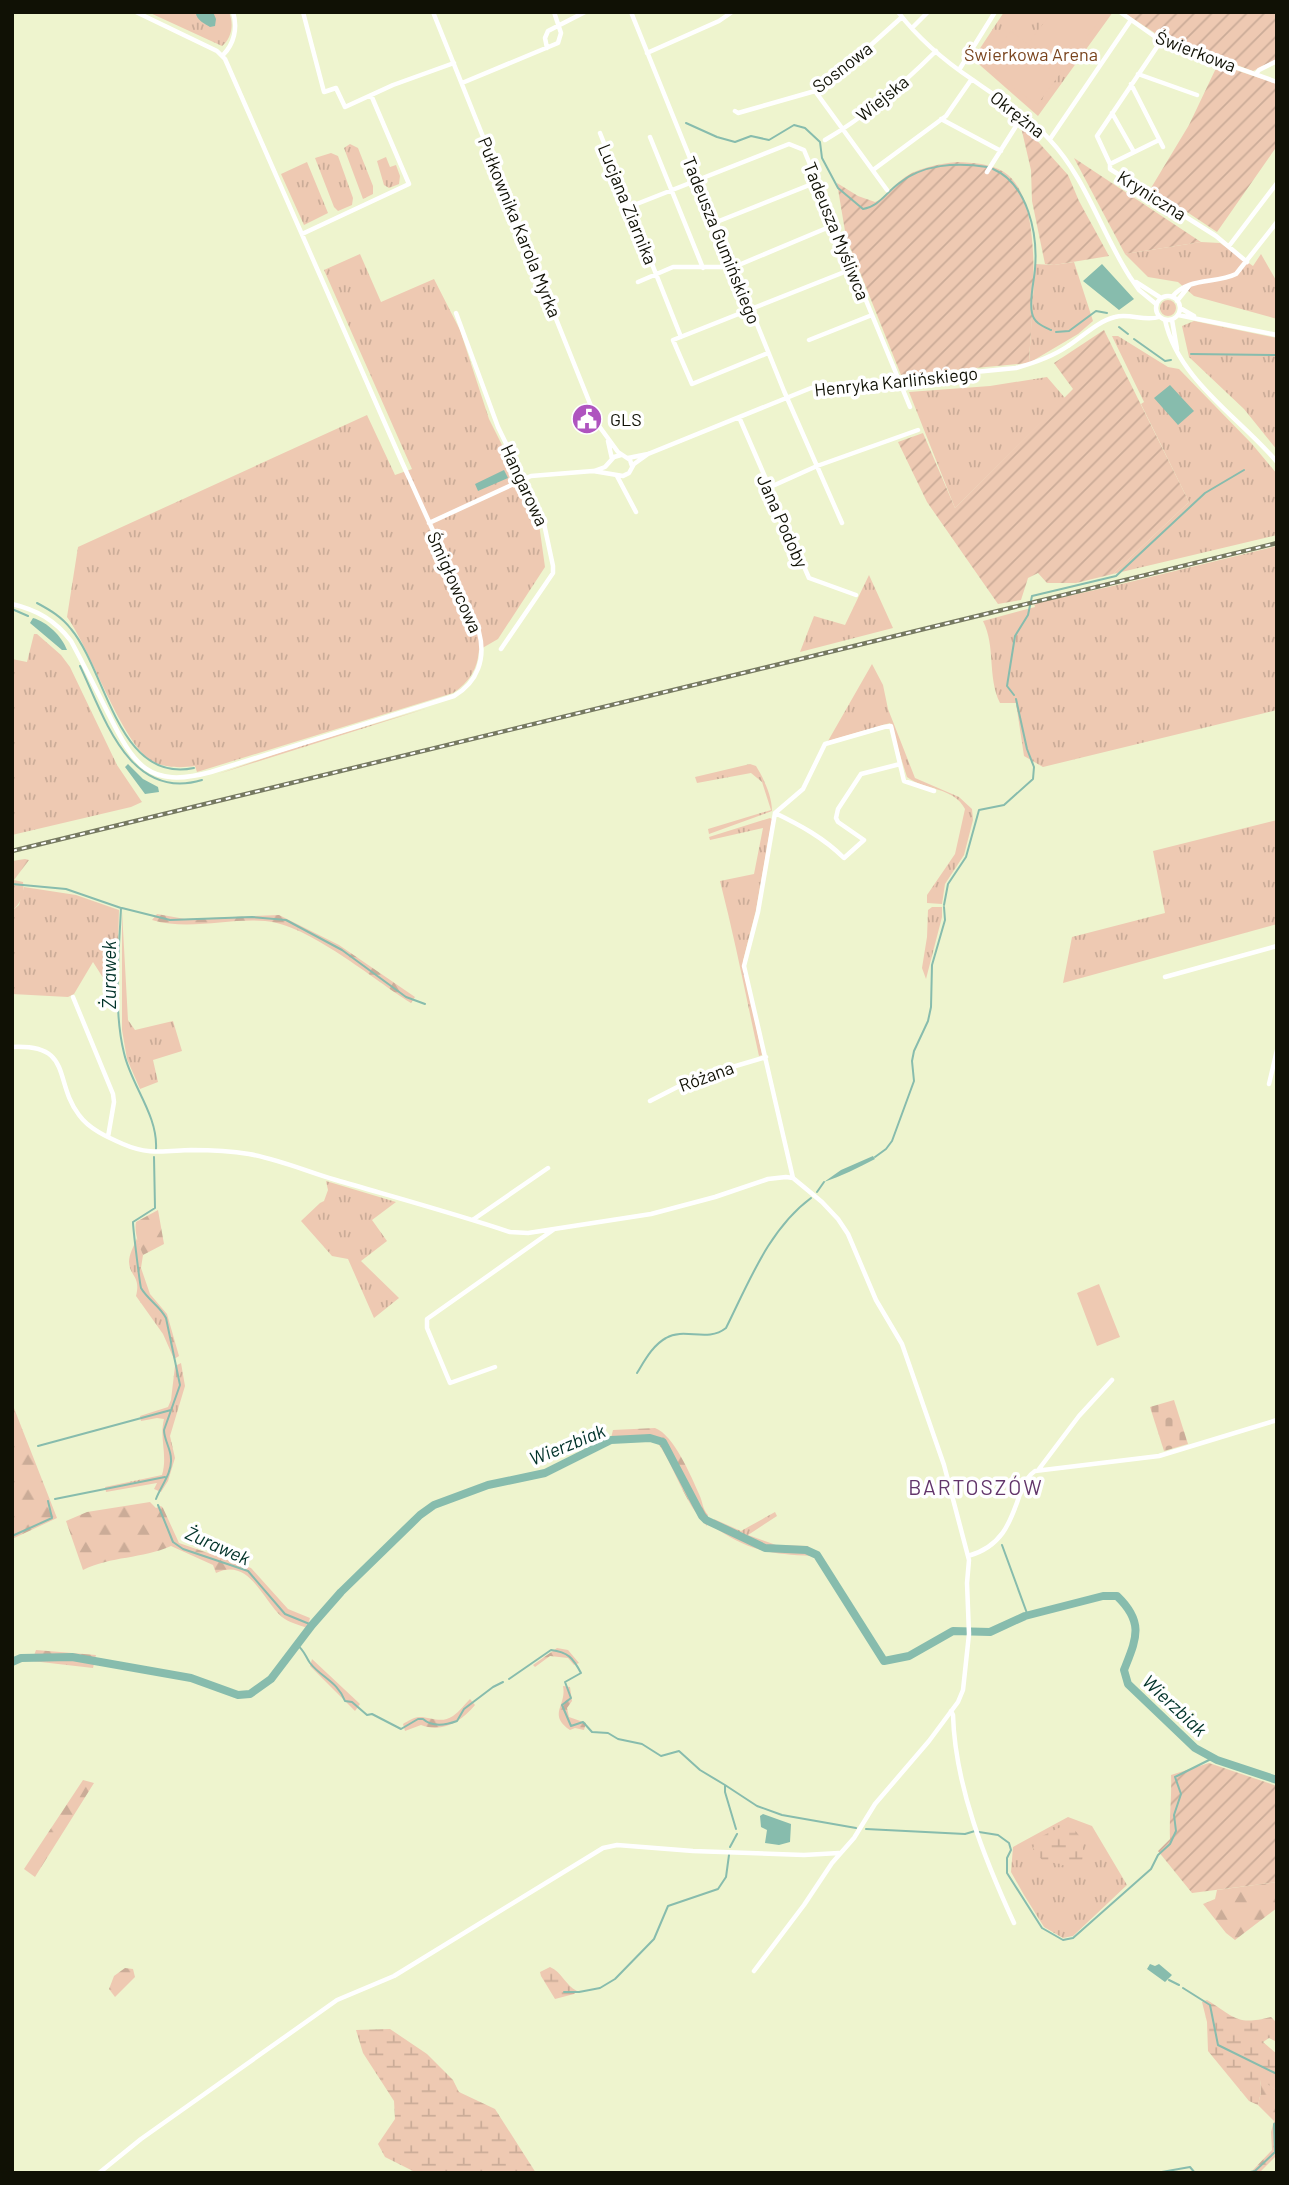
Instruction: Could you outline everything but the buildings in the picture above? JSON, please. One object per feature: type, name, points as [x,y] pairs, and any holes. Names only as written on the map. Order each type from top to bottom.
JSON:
[{"type":"street","points":[[136,12],[223,55],[229,49],[235,31],[233,12]]},
{"type":"street","points":[[303,12],[324,92],[336,88],[345,107],[454,63]]},
{"type":"street","name":"Pułkownika Karola Myrka","points":[[433,12],[598,426],[621,455]]},
{"type":"street","points":[[462,83],[558,43],[561,33],[554,12]]},
{"type":"street","points":[[547,48],[545,38],[548,32],[558,24],[585,12]]},
{"type":"street","name":"Tadeusza Gumińskiego","points":[[631,12],[714,223],[842,523]]},
{"type":"street","points":[[647,53],[719,22],[732,12]]},
{"type":"street","name":"Okrężna","points":[[898,12],[936,51],[1023,115],[1050,139],[1081,183],[1130,277],[1139,290],[1156,303]]},
{"type":"street","points":[[912,28],[928,12]]},
{"type":"street","points":[[959,70],[995,12]]},
{"type":"street","name":"Świerkowa","points":[[1120,12],[1161,41],[1277,82]]},
{"type":"street","name":"Sosnowa","points":[[735,111],[738,113],[815,91],[902,18]]},
{"type":"street","points":[[1050,139],[1131,20]]},
{"type":"street","name":"Kryniczna","points":[[1161,41],[1097,136],[1110,169],[1229,246],[1247,262]]},
{"type":"street","name":"Wiejska","points":[[825,140],[881,101],[936,51]]},
{"type":"street","name":"Śmigłowcowa","points":[[12,604],[38,612],[58,625],[78,653],[122,742],[134,758],[158,775],[176,778],[193,776],[442,701],[470,684],[477,671],[482,646],[479,632],[223,55]]},
{"type":"street","points":[[1256,74],[1277,61]]},
{"type":"street","points":[[1139,74],[1197,95]]},
{"type":"street","points":[[873,170],[941,120],[971,79]]},
{"type":"street","points":[[1131,85],[1163,147]]},
{"type":"street","points":[[815,91],[887,190]]},
{"type":"street","points":[[302,234],[409,184],[371,95]]},
{"type":"street","points":[[1112,113],[1134,152]]},
{"type":"street","points":[[987,172],[1023,115]]},
{"type":"street","points":[[941,120],[1001,151]]},
{"type":"street","name":"Lucjana Ziarnika","points":[[600,133],[681,337],[673,340],[692,384],[768,353]]},
{"type":"street","points":[[650,137],[703,268]]},
{"type":"street","points":[[1110,164],[1159,140]]},
{"type":"street","name":"Tadeusza Myśliwca","points":[[629,207],[789,144],[804,150],[910,407]]},
{"type":"street","points":[[714,223],[817,182]]},
{"type":"street","points":[[1229,246],[1277,183]]},
{"type":"street","points":[[1180,308],[1178,315],[1172,320],[1165,320],[1159,317],[1156,303],[1161,298],[1172,297],[1180,288],[1226,279],[1236,274],[1277,222]]},
{"type":"street","points":[[638,282],[679,267],[734,267],[834,225]]},
{"type":"street","points":[[681,337],[852,269]]},
{"type":"street","name":"Okrężna","points":[[1130,277],[1161,298]]},
{"type":"street","points":[[1177,301],[1189,285]]},
{"type":"street","points":[[1172,297],[1180,308],[1195,317]]},
{"type":"street","name":"Henryka Karlińskiego","points":[[628,458],[648,454],[817,386],[1016,368],[1060,351],[1096,326],[1115,317],[1142,317],[1156,311]]},
{"type":"street","name":"Hangarowa","points":[[456,313],[498,427],[543,519],[553,570],[501,649]]},
{"type":"street","points":[[809,340],[872,315]]},
{"type":"street","points":[[1178,315],[1277,335]]},
{"type":"street","name":"Henryka Karlińskiego","points":[[1142,317],[1149,320],[1159,317]]},
{"type":"street","points":[[1165,320],[1172,345],[1188,369],[1277,462]]},
{"type":"street","points":[[1172,320],[1178,353]]},
{"type":"street","name":"Jana Podoby","points":[[739,417],[809,578],[856,595]]},
{"type":"street","points":[[768,488],[817,466],[918,430]]},
{"type":"street","name":"Pułkownika Karola Myrka","points":[[608,440],[611,461]]},
{"type":"street","name":"Henryka Karlińskiego","points":[[632,466],[648,454]]},
{"type":"street","points":[[593,471],[621,455],[628,458],[632,466],[626,475],[627,492]]},
{"type":"street","points":[[611,461],[615,475],[636,512]]},
{"type":"street","points":[[429,523],[534,476],[593,471],[626,475]]},
{"type":"street","points":[[793,1178],[744,967],[758,912],[775,813],[803,789],[825,744],[891,726],[904,780],[934,791]]},
{"type":"street","points":[[775,813],[807,830],[844,858],[864,840],[838,822],[838,809],[861,774],[900,764]]},
{"type":"street","points":[[1165,977],[1277,946]]},
{"type":"street","points":[[73,997],[113,1094],[108,1137]]},
{"type":"street","points":[[12,1047],[38,1048],[52,1057],[63,1075],[79,1115],[88,1125],[108,1137],[150,1152],[190,1150],[251,1154],[517,1233],[651,1214],[768,1179],[786,1177],[793,1178],[844,1225],[876,1300],[902,1344],[944,1465],[968,1556],[970,1625],[965,1685],[951,1712],[874,1804],[854,1838],[840,1853],[754,1972]]},
{"type":"street","points":[[1269,1084],[1277,1050]]},
{"type":"street","name":"Różana","points":[[650,1101],[695,1077],[765,1057]]},
{"type":"street","points":[[472,1219],[548,1168]]},
{"type":"street","points":[[495,1367],[450,1383],[426,1320],[553,1229]]},
{"type":"street","points":[[1038,1470],[1079,1416],[1112,1380]]},
{"type":"street","points":[[968,1556],[988,1549],[1002,1535],[1031,1472],[1160,1456],[1277,1420]]},
{"type":"street","points":[[951,1712],[958,1763],[968,1805],[1014,1923]]},
{"type":"street","points":[[99,2173],[141,2139],[337,2000],[394,1976],[603,1848],[617,1845],[804,1855],[840,1853]]},
{"type":"green space","points":[[148,12],[229,12],[231,30],[222,46]]},
{"type":"green space","name":"Świerkowa Arena","points":[[1004,12],[1113,12],[1038,116],[973,59]]},
{"type":"green space","points":[[1052,12],[1099,12],[1103,16],[1063,67],[1030,41]]},
{"type":"green space","points":[[1123,12],[1277,12],[1277,59],[1253,71],[1161,37]]},
{"type":"green space","points":[[1011,31],[1062,71],[1037,105],[985,65]]},
{"type":"green space","points":[[1218,64],[1277,84],[1277,146],[1217,232],[1151,188],[1189,125]]},
{"type":"green space","points":[[1023,125],[1068,175],[1109,256],[1054,265],[1045,264],[1032,201],[1031,170],[1021,127]]},
{"type":"green space","points":[[350,144],[358,148],[373,186],[373,194],[363,199],[344,148]]},
{"type":"green space","points":[[331,153],[338,156],[353,198],[352,205],[338,211],[315,158]]},
{"type":"green space","points":[[386,157],[390,167],[396,165],[400,176],[399,184],[389,188],[384,185],[377,161]]},
{"type":"green space","points":[[1074,158],[1201,242],[1125,254]]},
{"type":"green space","points":[[307,162],[328,213],[304,225],[281,174]]},
{"type":"green space","points":[[957,162],[987,165],[1004,172],[1018,186],[1026,207],[1033,261],[1029,363],[901,375],[846,237],[837,183],[858,196],[875,202],[913,173],[935,165]]},
{"type":"green space","points":[[1201,242],[1220,243],[1253,266],[1261,254],[1277,282],[1277,319],[1194,296],[1178,282],[1148,277],[1125,254]]},
{"type":"green space","points":[[360,254],[381,302],[434,279],[460,330],[489,419],[538,517],[545,567],[498,639],[479,650],[472,674],[464,685],[453,693],[197,772],[195,766],[162,765],[152,761],[129,736],[67,617],[78,547],[367,415],[395,475],[412,469],[324,270]]},
{"type":"green space","points":[[1074,262],[1093,321],[1078,334],[1029,363],[1035,264]]},
{"type":"green space","points":[[1168,300],[1174,302],[1174,314],[1168,316],[1162,314],[1160,308],[1162,302]]},
{"type":"green space","points":[[1194,321],[1277,338],[1277,450],[1244,409],[1189,357],[1182,326]]},
{"type":"green space","points":[[1104,330],[1189,502],[1113,574],[1076,583],[1047,583],[1038,573],[1028,578],[1021,600],[998,604],[927,502],[898,442],[923,433],[955,508],[1073,389],[1054,363]]},
{"type":"green space","points":[[1112,336],[1118,336],[1168,367],[1179,369],[1252,444],[1277,474],[1277,535],[1113,574],[1189,502],[1141,404],[1144,402]]},
{"type":"green space","points":[[1047,377],[1065,398],[955,508],[909,392],[990,386]]},
{"type":"green space","points":[[1277,546],[1277,710],[1043,767],[1024,756],[1016,703],[1000,703],[996,693],[989,641],[983,621],[1035,607],[1034,603]]},
{"type":"green space","points":[[869,575],[893,628],[800,652],[814,616],[845,625]]},
{"type":"green space","points":[[34,634],[61,655],[70,667],[117,765],[142,802],[131,807],[12,835],[12,659],[27,662]]},
{"type":"green space","points":[[872,664],[883,685],[888,709],[915,778],[959,797],[972,809],[973,820],[964,855],[945,884],[942,904],[927,903],[927,895],[955,854],[965,809],[954,797],[907,777],[890,723],[828,741]]},
{"type":"green space","points":[[428,708],[218,774],[293,748]]},
{"type":"green space","points":[[750,764],[756,766],[765,782],[772,811],[709,834],[708,829],[771,810],[762,782],[751,773],[697,783],[695,777]]},
{"type":"green space","points":[[772,819],[756,910],[743,961],[762,1055],[759,1056],[720,881],[754,874],[763,828],[710,840],[709,837]]},
{"type":"green space","points":[[1277,820],[1277,924],[1063,983],[1072,937],[1165,913],[1153,851]]},
{"type":"green space","points":[[29,860],[14,880],[23,882],[23,894],[12,911],[12,861]]},
{"type":"green space","points":[[24,887],[76,895],[119,910],[117,981],[107,984],[93,962],[74,994],[68,997],[12,994],[12,911],[19,905]]},
{"type":"green space","points":[[942,907],[942,917],[926,979],[922,968],[928,910]]},
{"type":"green space","points":[[122,911],[128,1020],[135,1030],[173,1021],[182,1051],[153,1060],[158,1082],[140,1089],[127,1059],[122,1030]]},
{"type":"green space","points":[[157,914],[185,919],[279,915],[339,945],[415,997],[411,1003],[340,954],[282,924],[265,921],[166,923],[152,920]]},
{"type":"green space","points":[[326,1181],[396,1202],[372,1220],[387,1241],[361,1261],[399,1298],[374,1318],[348,1259],[332,1256],[301,1221],[324,1201],[328,1190]]},
{"type":"green space","points":[[158,1210],[164,1244],[143,1255],[136,1235],[136,1222]]},
{"type":"green space","points":[[137,1238],[143,1255],[141,1268],[150,1294],[167,1314],[179,1356],[174,1359],[163,1334],[136,1296],[137,1284],[129,1262]]},
{"type":"green space","points":[[1099,1284],[1120,1337],[1097,1346],[1077,1293]]},
{"type":"green space","points":[[181,1363],[185,1386],[170,1436],[175,1458],[168,1481],[161,1492],[154,1489],[157,1483],[106,1492],[105,1487],[162,1475],[164,1419],[141,1421],[140,1416],[168,1407],[175,1366]]},
{"type":"green space","points":[[1174,1400],[1188,1444],[1164,1451],[1150,1407]]},
{"type":"green space","points":[[12,1403],[57,1518],[12,1539]]},
{"type":"green space","points":[[655,1428],[669,1439],[687,1467],[708,1515],[707,1526],[692,1507],[656,1440],[611,1438],[613,1430]]},
{"type":"green space","points":[[150,1502],[156,1508],[163,1508],[179,1543],[251,1568],[288,1609],[310,1618],[307,1628],[282,1617],[246,1575],[227,1570],[216,1573],[213,1565],[171,1546],[104,1562],[83,1570],[66,1521],[87,1512]]},
{"type":"green space","points":[[775,1512],[777,1516],[748,1535],[776,1545],[808,1546],[812,1556],[773,1553],[741,1543],[717,1529],[714,1519],[741,1531]]},
{"type":"green space","points":[[557,1648],[568,1650],[579,1663],[574,1665],[568,1658],[550,1656],[535,1667],[533,1665]]},
{"type":"green space","points":[[36,1650],[96,1655],[93,1668],[32,1661]]},
{"type":"green space","points":[[312,1659],[360,1704],[355,1711],[310,1666]]},
{"type":"green space","points":[[563,1686],[570,1687],[572,1701],[567,1708],[569,1717],[586,1723],[584,1730],[570,1730],[560,1719]]},
{"type":"green space","points":[[470,1699],[475,1705],[451,1724],[436,1728],[421,1725],[405,1731],[403,1724],[415,1718],[449,1718]]},
{"type":"green space","points":[[1209,1763],[1277,1786],[1277,1882],[1192,1893],[1158,1851],[1170,1839],[1171,1775]]},
{"type":"green space","points":[[83,1780],[94,1783],[35,1877],[24,1869]]},
{"type":"green space","points":[[1068,1817],[1092,1826],[1127,1885],[1073,1936],[1063,1938],[1044,1927],[1011,1872],[1013,1847]]},
{"type":"green space","points":[[1067,1824],[1081,1840],[1082,1861],[1070,1867],[1042,1860],[1033,1848],[1038,1838]]},
{"type":"green space","points":[[1277,1882],[1277,1908],[1235,1940],[1203,1904],[1215,1899],[1217,1890]]},
{"type":"green space","points":[[550,1967],[577,1991],[574,1994],[555,1999],[540,1972]]},
{"type":"green space","points":[[125,1968],[133,1969],[135,1977],[115,1997],[109,1989],[114,1976]]},
{"type":"green space","points":[[1207,2000],[1236,2018],[1250,2021],[1271,2017],[1277,2023],[1277,2042],[1269,2038],[1263,2042],[1277,2054],[1277,2090],[1260,2080],[1258,2105],[1249,2101],[1208,2051],[1207,2022],[1202,2002]]},
{"type":"green space","points":[[390,2029],[427,2054],[453,2080],[459,2092],[495,2109],[536,2173],[417,2173],[385,2157],[378,2144],[395,2119],[394,2101],[363,2053],[356,2030]]},
{"type":"green space","points":[[1260,2079],[1277,2090],[1277,2155],[1259,2173],[1253,2173],[1272,2150],[1271,2132],[1274,2121],[1258,2105]]},
{"type":"water","points":[[196,12],[213,12],[215,26],[210,27],[203,23]]},
{"type":"water","points":[[1102,264],[1134,299],[1119,310],[1083,281]]},
{"type":"water","points":[[1170,385],[1194,411],[1178,425],[1154,398]]},
{"type":"water","points":[[504,470],[508,478],[478,491],[475,484]]},
{"type":"water","points":[[33,618],[53,630],[67,650],[62,650],[30,623]]},
{"type":"water","points":[[128,764],[143,779],[158,787],[159,792],[145,794],[125,767]]},
{"type":"water","points":[[873,1156],[875,1159],[824,1182],[841,1170]]},
{"type":"water","points":[[763,1814],[791,1824],[790,1842],[779,1845],[765,1843],[767,1830],[761,1827],[760,1816]]},
{"type":"water","points":[[1150,1964],[1159,1964],[1172,1975],[1165,1982],[1147,1969]]},
{"type":"waterway","points":[[686,123],[735,142],[751,136],[769,140],[794,125],[805,128],[820,142],[822,158],[838,188],[863,209],[878,203],[907,177],[918,172],[952,165],[987,167]]},
{"type":"waterway","points":[[993,169],[1015,186],[1028,212],[1035,241],[1031,308],[1037,322],[1051,330]]},
{"type":"waterway","points":[[1056,332],[1069,331],[1096,311],[1107,313]]},
{"type":"waterway","points":[[1119,327],[1128,334]]},
{"type":"waterway","points":[[1134,339],[1165,361],[1171,360]]},
{"type":"waterway","points":[[1191,354],[1277,355]]},
{"type":"waterway","points":[[1014,695],[1007,686],[1015,636],[1028,615],[1032,596],[1116,576],[1205,493],[1244,470]]},
{"type":"waterway","points":[[37,603],[60,617],[84,648],[118,721],[131,742],[148,759],[168,768],[194,768]]},
{"type":"waterway","points":[[12,609],[28,616]]},
{"type":"waterway","points":[[80,666],[110,730],[138,767],[156,778],[177,783],[202,780]]},
{"type":"waterway","points":[[944,905],[948,884],[966,857],[979,810],[1004,805],[1033,779],[1034,767],[1027,749],[1016,699]]},
{"type":"waterway","name":"Żurawek","points":[[12,884],[66,889],[121,908],[118,981],[121,1036],[127,1065],[153,1124],[156,1149]]},
{"type":"waterway","points":[[875,1157],[892,1141],[914,1081],[912,1061],[931,1007],[932,965],[945,920],[944,907]]},
{"type":"waterway","points":[[122,908],[170,920],[252,917],[286,920],[342,950],[406,997],[425,1004]]},
{"type":"waterway","name":"Żurawek","points":[[154,1157],[155,1208],[133,1222],[135,1245],[141,1288],[166,1318],[180,1385],[164,1430],[171,1455],[170,1469],[156,1499]]},
{"type":"waterway","points":[[817,1192],[824,1182]]},
{"type":"waterway","points":[[637,1373],[653,1349],[666,1338],[681,1334],[711,1334],[726,1328],[761,1257],[783,1225],[811,1198]]},
{"type":"waterway","points":[[38,1446],[171,1410]]},
{"type":"waterway","name":"Wierzbiak","points":[[12,1662],[21,1658],[72,1657],[191,1678],[238,1695],[250,1694],[271,1679],[341,1592],[420,1515],[434,1505],[488,1485],[545,1473],[611,1440],[650,1438],[663,1442],[706,1520],[765,1548],[806,1550],[817,1555],[884,1661],[909,1656],[953,1631],[990,1632],[1025,1616],[1103,1596],[1117,1596],[1135,1623],[1136,1632],[1124,1670],[1128,1684],[1195,1748],[1217,1760],[1277,1780]]},
{"type":"waterway","points":[[55,1499],[165,1477]]},
{"type":"waterway","points":[[12,1536],[52,1518],[48,1501]]},
{"type":"waterway","name":"Żurawek","points":[[158,1505],[173,1542],[183,1549],[248,1571],[285,1614],[312,1625]]},
{"type":"waterway","points":[[1002,1545],[1028,1616]]},
{"type":"waterway","points":[[297,1645],[310,1663],[338,1689],[345,1701],[352,1702],[367,1715],[372,1714],[401,1729],[418,1719],[440,1725],[457,1721],[464,1709],[503,1682]]},
{"type":"waterway","points":[[509,1679],[551,1650],[562,1652],[581,1673],[565,1682],[571,1698],[562,1705],[571,1726],[583,1722],[592,1732],[608,1733],[618,1739],[642,1744],[661,1756],[679,1751],[700,1770],[725,1785]]},
{"type":"waterway","points":[[979,1832],[998,1835],[1009,1843],[1011,1850],[1007,1858],[1007,1873],[1042,1928],[1063,1940],[1073,1938],[1151,1869],[1158,1855],[1170,1844],[1176,1831],[1174,1815],[1181,1794],[1175,1777],[1213,1758]]},
{"type":"waterway","points":[[736,1829],[725,1785],[757,1806],[782,1815],[856,1828]]},
{"type":"waterway","points":[[866,1829],[965,1834],[975,1831]]},
{"type":"waterway","points":[[730,1847],[737,1834]]},
{"type":"waterway","points":[[564,1992],[600,1988],[615,1979],[654,1939],[668,1906],[718,1889],[726,1877],[729,1855]]},
{"type":"waterway","points":[[1169,1980],[1179,1985]]},
{"type":"waterway","points":[[1183,1988],[1210,2005],[1218,2045],[1277,2074]]},
{"type":"waterway","points":[[1246,2173],[1255,2171],[1275,2152],[1274,2124],[1277,2122]]},
{"type":"waterway","points":[[1156,2173],[1190,2167],[1195,2173]]},
{"type":"railway","points":[[12,851],[1277,543]]},
{"type":"place","name":"GLS","points":[[587,419]]},
{"type":"district","name":"BARTOSZÓW","points":[[976,1486]]}]
